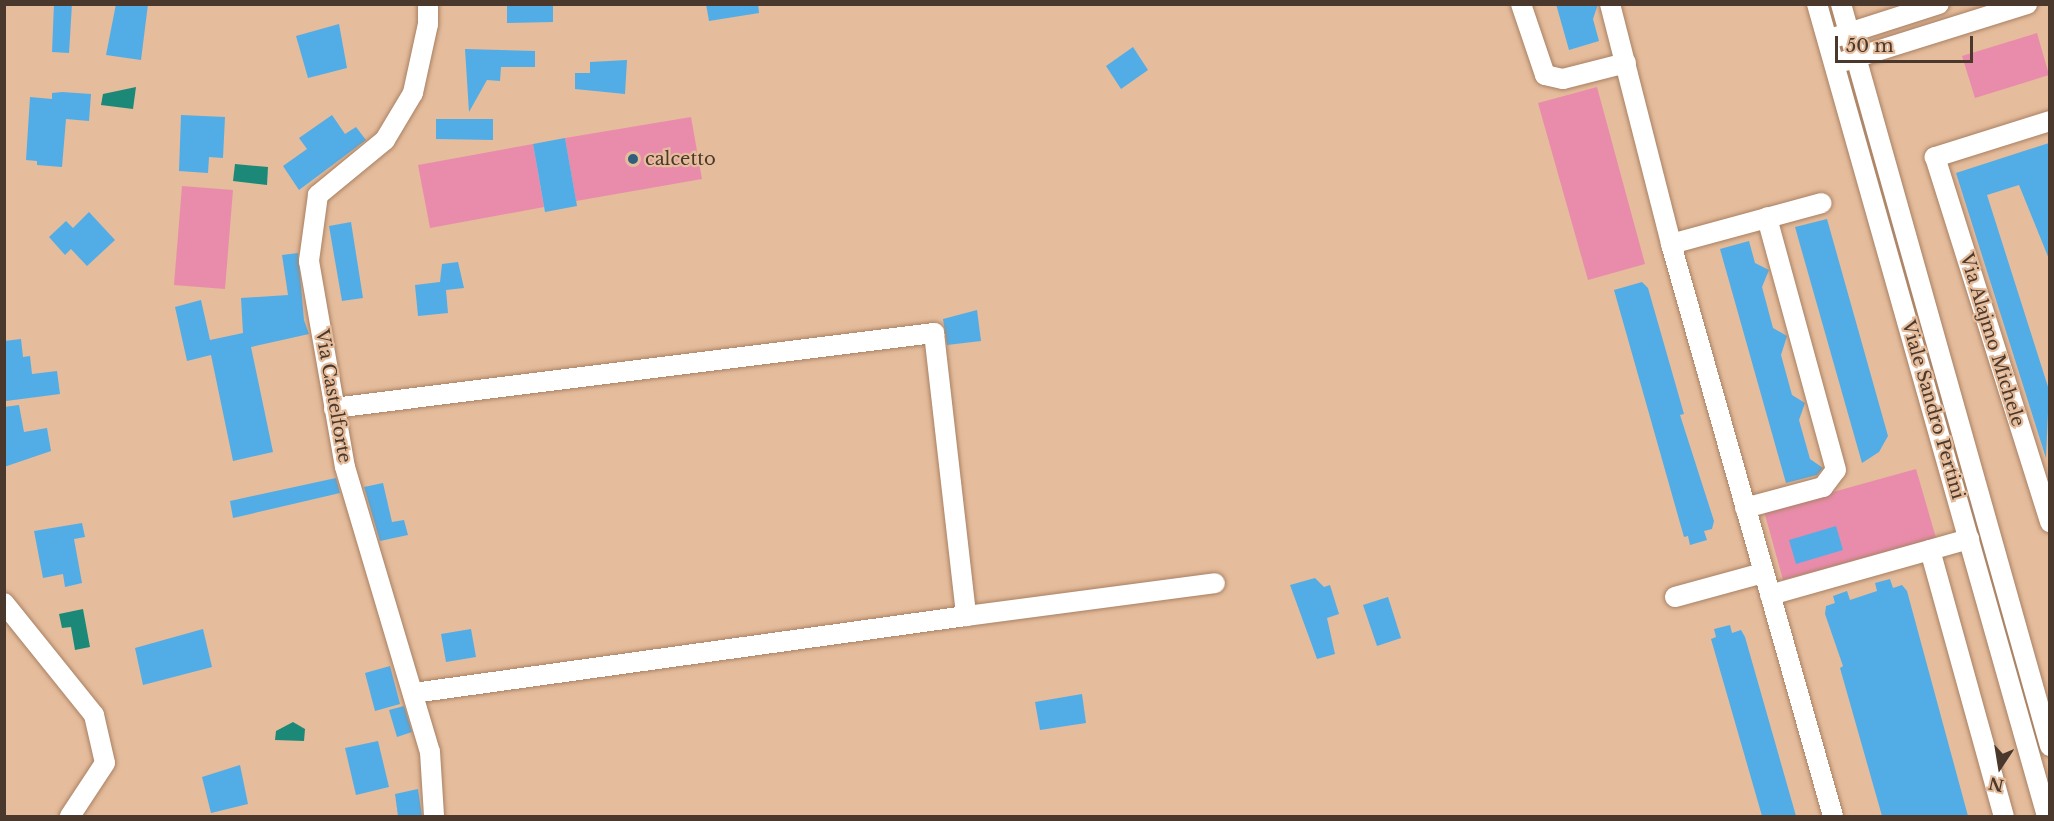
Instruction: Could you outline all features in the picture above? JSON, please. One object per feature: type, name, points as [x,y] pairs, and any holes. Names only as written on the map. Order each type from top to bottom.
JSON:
[{"type":"street","name":"Via Castelforte","points":[[428,4],[428,24],[413,93],[385,140],[318,195],[311,225],[309,261],[345,466],[430,752],[434,816]]},
{"type":"street","points":[[1521,4],[1545,75],[1563,79],[1626,63]]},
{"type":"street","points":[[1610,4],[1671,244],[1833,816]]},
{"type":"street","name":"Viale Sandro Pertini","points":[[1817,4],[2047,816]]},
{"type":"street","name":"Viale Sandro Pertini","points":[[1841,4],[2049,746]]},
{"type":"street","points":[[1827,40],[1939,4]]},
{"type":"street","points":[[1834,65],[2027,4]]},
{"type":"street","name":"Via Alajmo Michele","points":[[2049,121],[1935,157],[2049,522]]},
{"type":"street","points":[[1671,244],[1822,203]]},
{"type":"street","points":[[1745,508],[1823,487],[1836,470],[1767,217]]},
{"type":"street","points":[[334,408],[934,333],[966,616]]},
{"type":"street","points":[[1770,595],[1969,539]]},
{"type":"street","points":[[1930,550],[2004,816]]},
{"type":"street","points":[[1675,597],[1763,573]]},
{"type":"street","points":[[414,693],[1215,583]]},
{"type":"street","points":[[4,603],[94,716],[105,763],[70,816]]},
{"type":"shaded area","points":[[2037,33],[2049,75],[1975,98],[1962,56]]},
{"type":"shaded area","points":[[1597,87],[1645,264],[1588,280],[1538,103]]},
{"type":"shaded area","name":"calcetto","points":[[691,117],[702,179],[576,201],[565,138]]},
{"type":"shaded area","points":[[533,144],[544,207],[430,228],[418,165]]},
{"type":"shaded area","points":[[182,186],[233,190],[225,289],[174,285]]},
{"type":"shaded area","points":[[1916,469],[1936,538],[1783,580],[1764,511]]},
{"type":"water","points":[[136,87],[133,109],[101,105],[103,94]]},
{"type":"water","points":[[235,164],[268,167],[267,185],[233,181]]},
{"type":"water","points":[[83,609],[90,647],[75,650],[71,627],[62,628],[59,614]]},
{"type":"water","points":[[293,722],[305,729],[304,741],[275,740],[276,731]]},
{"type":"building","points":[[54,4],[72,4],[69,53],[52,52]]},
{"type":"building","points":[[116,4],[148,4],[141,60],[106,55]]},
{"type":"building","points":[[507,4],[553,4],[553,22],[507,23]]},
{"type":"building","points":[[706,4],[758,4],[759,13],[709,21]]},
{"type":"building","points":[[1556,4],[1598,4],[1593,19],[1599,41],[1569,50]]},
{"type":"building","points":[[339,24],[347,68],[308,78],[296,36]]},
{"type":"building","points":[[1133,47],[1148,70],[1121,89],[1106,66]]},
{"type":"building","points":[[465,49],[535,51],[535,67],[501,67],[500,81],[487,80],[469,112]]},
{"type":"building","points":[[627,60],[625,94],[575,89],[575,73],[590,73],[590,62]]},
{"type":"building","points":[[52,93],[91,94],[89,121],[66,119],[62,167],[37,165],[37,161],[26,160],[30,97],[52,99]]},
{"type":"building","points":[[181,115],[225,117],[223,158],[209,157],[208,173],[179,171]]},
{"type":"building","points":[[332,115],[345,134],[356,127],[366,140],[299,190],[283,166],[307,149],[299,138]]},
{"type":"building","points":[[436,119],[493,119],[493,140],[436,139]]},
{"type":"building","points":[[565,138],[577,206],[545,212],[533,144]]},
{"type":"building","points":[[2049,143],[2049,259],[2019,185],[1987,195],[2049,390],[2046,458],[1956,173]]},
{"type":"building","points":[[89,212],[115,240],[87,266],[71,249],[65,255],[49,237],[66,221],[73,228]]},
{"type":"building","points":[[1827,219],[1888,436],[1879,452],[1862,463],[1795,227]]},
{"type":"building","points":[[351,222],[363,298],[342,301],[329,226]]},
{"type":"building","points":[[1749,241],[1755,263],[1769,270],[1762,287],[1773,328],[1787,336],[1781,355],[1792,395],[1805,403],[1799,420],[1810,459],[1823,468],[1817,475],[1786,483],[1720,249]]},
{"type":"building","points":[[298,253],[304,320],[309,334],[251,347],[273,452],[233,461],[211,355],[187,361],[175,307],[201,300],[210,340],[243,333],[241,298],[288,295],[282,255]]},
{"type":"building","points":[[458,262],[464,288],[446,290],[448,313],[418,316],[415,285],[440,282],[442,264]]},
{"type":"building","points":[[1642,282],[1648,288],[1684,414],[1680,415],[1714,521],[1712,529],[1704,531],[1707,540],[1690,545],[1688,536],[1684,537],[1614,290]]},
{"type":"building","points":[[977,310],[981,341],[947,345],[943,319]]},
{"type":"building","points":[[21,339],[23,357],[30,356],[32,374],[57,371],[60,394],[6,401],[4,341]]},
{"type":"building","points":[[19,405],[24,432],[47,428],[51,451],[4,467],[4,407]]},
{"type":"building","points":[[336,478],[340,493],[233,518],[230,501]]},
{"type":"building","points":[[383,483],[392,522],[404,520],[408,535],[380,541],[364,487]]},
{"type":"building","points":[[82,523],[85,537],[74,539],[82,583],[65,587],[63,574],[43,578],[34,531]]},
{"type":"building","points":[[1836,526],[1843,550],[1796,564],[1789,540]]},
{"type":"building","points":[[1315,578],[1324,587],[1330,585],[1339,614],[1327,618],[1335,654],[1317,659],[1290,585]]},
{"type":"building","points":[[1890,579],[1893,588],[1902,585],[1907,591],[1968,816],[1882,816],[1840,668],[1843,666],[1825,614],[1826,606],[1835,603],[1833,596],[1847,591],[1850,600],[1877,591],[1875,583]]},
{"type":"building","points":[[1388,597],[1401,638],[1377,646],[1363,605]]},
{"type":"building","points":[[1730,625],[1732,633],[1741,630],[1745,637],[1796,816],[1762,816],[1711,639],[1716,637],[1714,629]]},
{"type":"building","points":[[203,629],[212,667],[143,685],[135,648]]},
{"type":"building","points":[[471,629],[476,657],[446,662],[441,634]]},
{"type":"building","points":[[390,666],[400,704],[375,711],[365,673]]},
{"type":"building","points":[[1082,694],[1086,723],[1040,730],[1035,702]]},
{"type":"building","points":[[404,706],[412,732],[397,737],[389,710]]},
{"type":"building","points":[[378,741],[389,787],[356,795],[345,748]]},
{"type":"building","points":[[240,765],[248,804],[211,813],[202,777]]},
{"type":"building","points":[[418,789],[422,816],[398,816],[395,794]]},
{"type":"place","name":"calcetto","points":[[633,159]]}]
